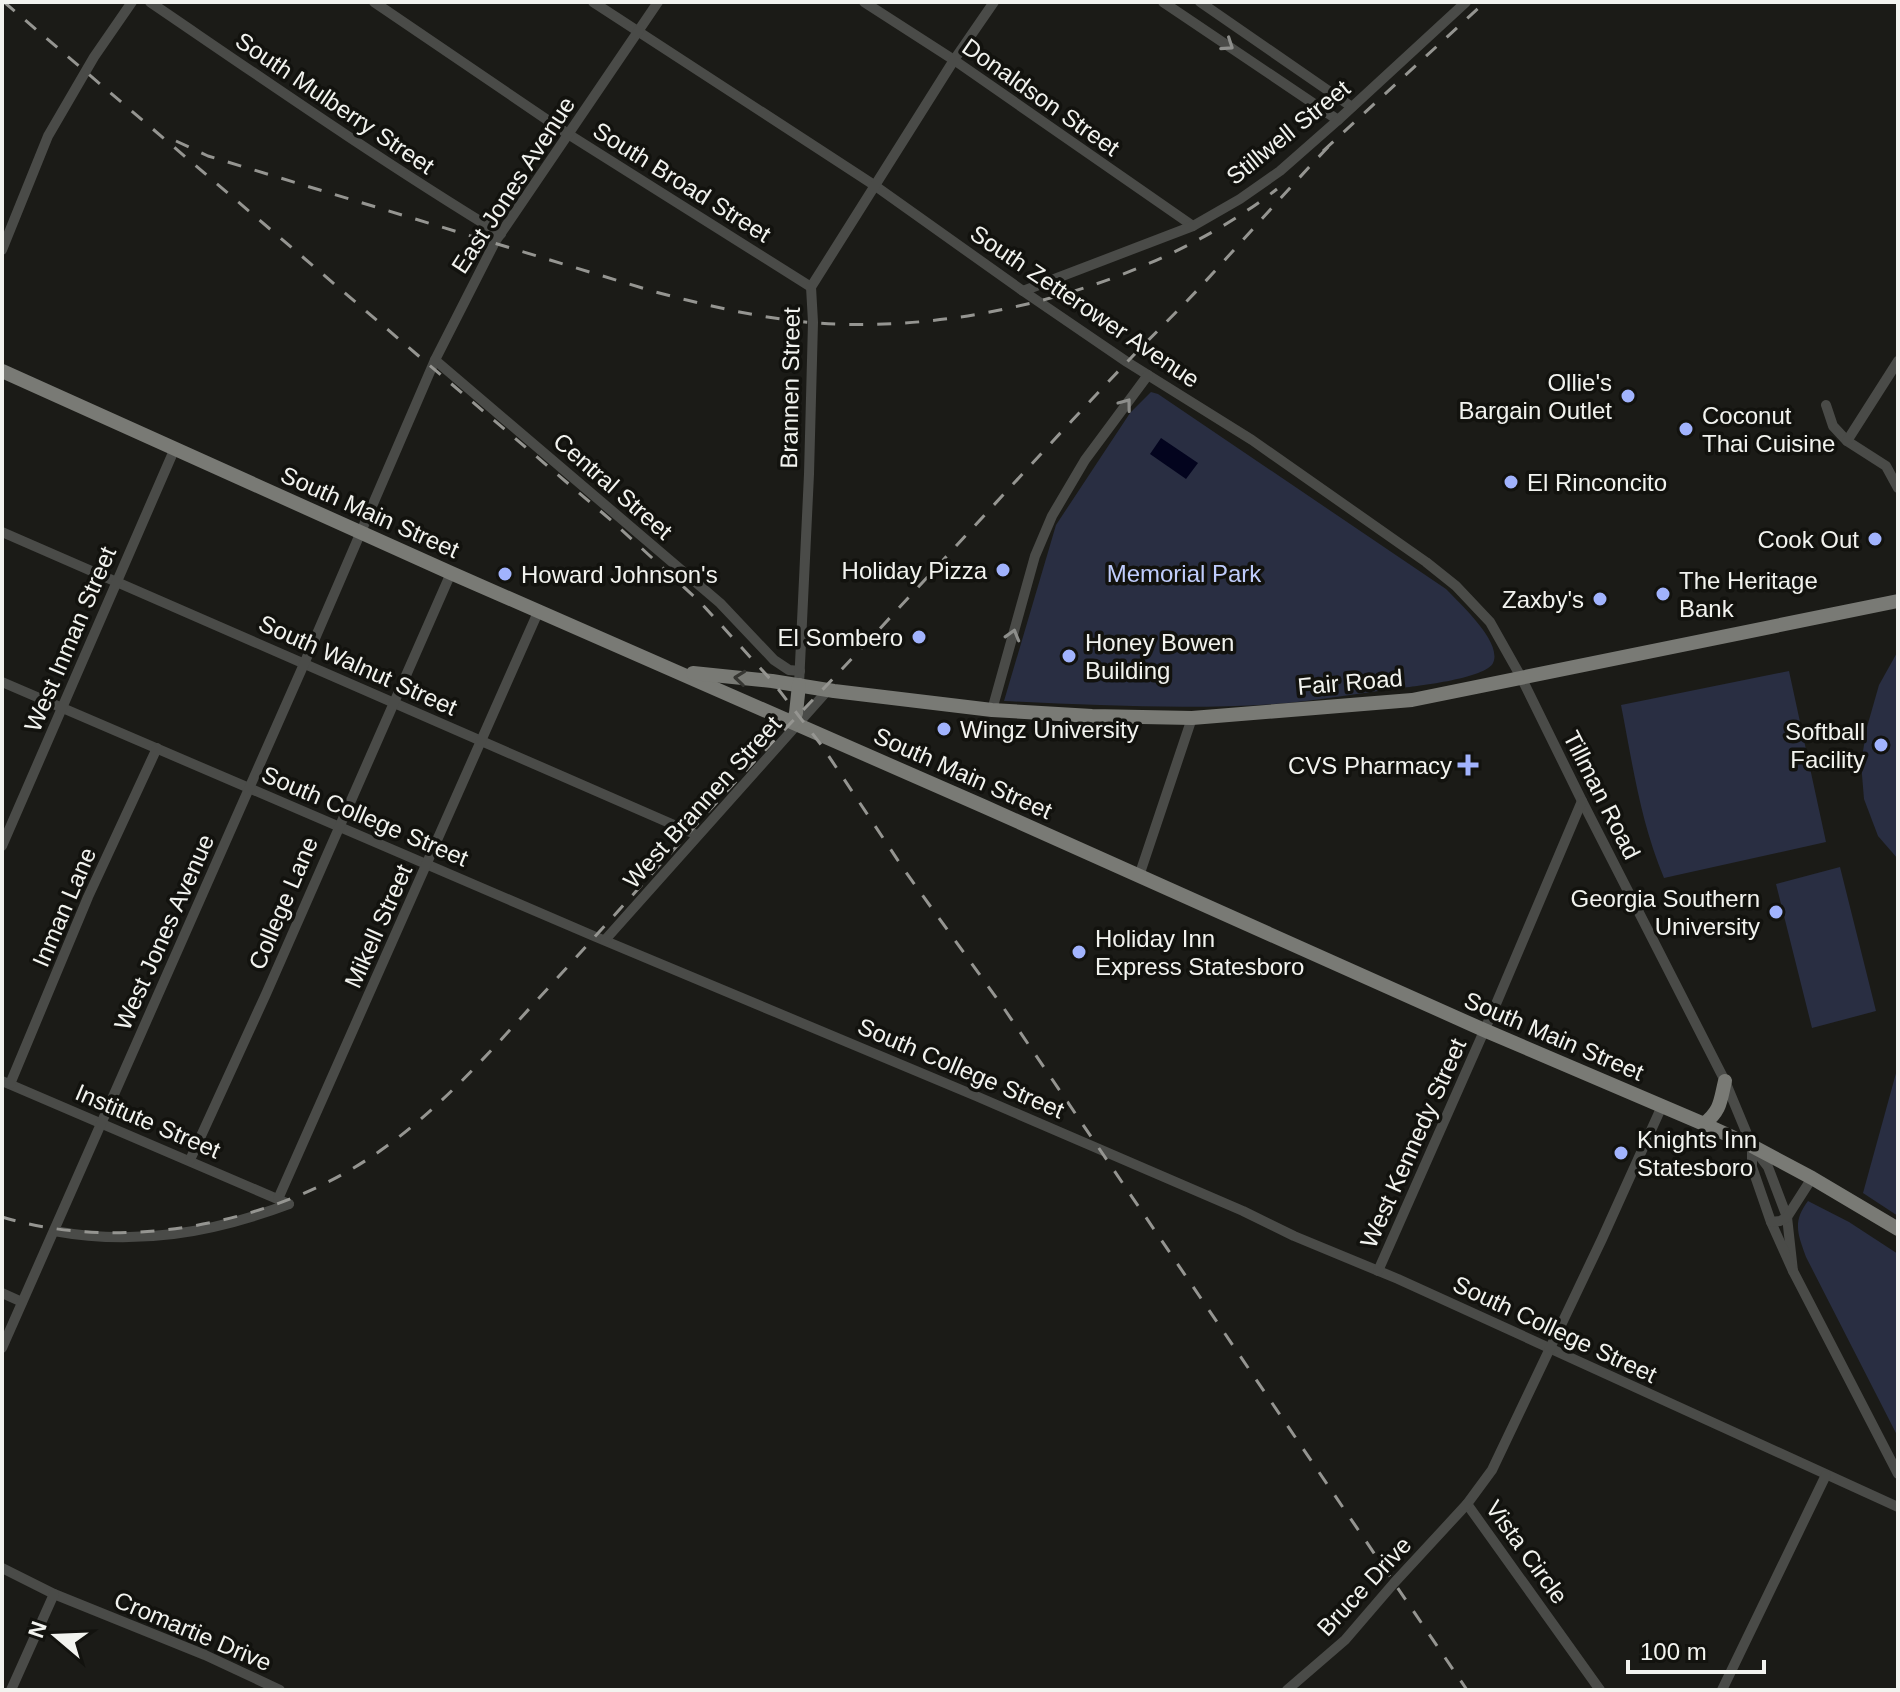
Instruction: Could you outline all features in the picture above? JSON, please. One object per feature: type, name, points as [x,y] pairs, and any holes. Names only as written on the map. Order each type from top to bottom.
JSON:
[{"type":"main road","name":"South Main Street","points":[[2,371],[451,573],[681,672],[1484,1030],[1704,1124],[1812,1178],[1898,1229]]},
{"type":"main road","name":"Fair Road","points":[[681,672],[772,681],[799,678],[828,690],[992,710],[1192,718],[1412,700],[1898,601]]},
{"type":"main road","points":[[795,723],[799,678]]},
{"type":"main road","points":[[1704,1124],[1718,1109],[1725,1081]]},
{"type":"street","points":[[2,250],[48,136],[94,57],[132,2]]},
{"type":"street","name":"South Mulberry Street","points":[[150,2],[346,136],[501,234]]},
{"type":"street","name":"South Broad Street","points":[[374,2],[568,134],[811,287]]},
{"type":"street","name":"South Zetterower Avenue","points":[[593,2],[874,185],[1023,291],[1252,440],[1440,573],[1490,622],[1521,677]]},
{"type":"street","name":"East Jones Avenue","points":[[362,532],[435,360],[481,267],[658,2]]},
{"type":"street","name":"Donaldson Street","points":[[864,2],[954,60],[1193,226]]},
{"type":"street","name":"Brannen Street","points":[[799,678],[812,382],[811,287],[994,2]]},
{"type":"street","points":[[1163,2],[1338,120]]},
{"type":"street","points":[[1200,2],[1352,107]]},
{"type":"street","name":"Stillwell Street","points":[[1023,291],[1193,226],[1240,199],[1280,171],[1466,2]]},
{"type":"street","name":"Central Street","points":[[435,360],[720,603],[774,660],[799,678]]},
{"type":"street","points":[[1847,441],[1898,361]]},
{"type":"street","points":[[992,710],[1035,556],[1052,516],[1085,460],[1148,375]]},
{"type":"street","points":[[1826,405],[1833,426],[1847,441],[1886,466],[1898,488]]},
{"type":"street","name":"West Inman Street","points":[[2,846],[175,448]]},
{"type":"street","name":"South Walnut Street","points":[[2,532],[697,835]]},
{"type":"street","name":"West Jones Avenue","points":[[2,1348],[362,532]]},
{"type":"street","name":"College Lane","points":[[190,1160],[451,573]]},
{"type":"street","name":"Mikell Street","points":[[284,1202],[292,1171],[539,610]]},
{"type":"street","name":"Tillman Road","points":[[1521,677],[1725,1081],[1752,1146],[1768,1167],[1787,1217],[1793,1271]]},
{"type":"street","name":"South College Street","points":[[2,682],[987,1100],[1378,1271],[1898,1507]]},
{"type":"street","name":"West Brannen Street","points":[[605,940],[795,723],[828,690]]},
{"type":"street","points":[[1139,876],[1192,718]]},
{"type":"street","name":"Inman Lane","points":[[6,1082],[157,748]]},
{"type":"street","name":"West Kennedy Street","points":[[1378,1271],[1582,801]]},
{"type":"street","name":"Institute Street","points":[[6,1082],[284,1202]]},
{"type":"street","name":"Vista Circle","points":[[1600,1690],[1467,1504],[1492,1470],[1662,1106]]},
{"type":"street","name":"Tillman Road","points":[[1752,1146],[1752,1167],[1771,1222],[1793,1271],[1898,1474]]},
{"type":"street","points":[[1771,1222],[1787,1217],[1812,1178]]},
{"type":"street","points":[[54,1231],[97,1238],[178,1235],[239,1221],[284,1202]]},
{"type":"street","points":[[2,1293],[22,1302]]},
{"type":"street","points":[[1722,1690],[1826,1475]]},
{"type":"street","name":"Bruce Drive","points":[[1287,1690],[1345,1640],[1467,1504]]},
{"type":"street","name":"Cromartie Drive","points":[[2,1568],[54,1594],[205,1655],[280,1690]]},
{"type":"street","points":[[11,1690],[54,1594]]},
{"type":"green space","name":"Memorial Park","points":[[1151,392],[1446,589],[1486,634],[1492,645],[1493,663],[1478,673],[1451,680],[1274,704],[1173,707],[1004,701],[1056,525],[1130,413]]},
{"type":"green space","name":"Softball Facility","points":[[1898,651],[1898,859],[1878,836],[1864,799],[1861,763],[1879,685]]},
{"type":"green space","points":[[1789,671],[1826,842],[1664,878],[1643,814],[1621,705]]},
{"type":"green space","points":[[1840,867],[1876,1011],[1812,1028],[1776,884]]},
{"type":"green space","points":[[1898,1066],[1898,1216],[1863,1193]]},
{"type":"green space","points":[[1808,1201],[1849,1222],[1898,1254],[1898,1437],[1806,1257],[1798,1222]]},
{"type":"shaded area","points":[[1161,438],[1198,463],[1186,479],[1150,454]]},
{"type":"railway","points":[[4,2],[612,521],[701,603],[772,681],[822,746],[905,871],[1003,1007],[1467,1690]]},
{"type":"railway","points":[[1323,151],[1485,2]]},
{"type":"railway","points":[[176,141],[208,156],[652,291],[771,318],[850,324],[914,322],[980,314],[1045,300],[1170,254],[1226,224],[1277,189]]},
{"type":"railway","points":[[2,1217],[48,1228],[96,1232],[144,1232],[193,1226],[287,1200],[331,1181],[395,1140],[460,1083],[500,1041],[738,779],[1330,145]]},
{"type":"place","name":"Ollie's Bargain Outlet","points":[[1628,396]]},
{"type":"place","name":"Coconut Thai Cuisine","points":[[1686,429]]},
{"type":"place","name":"El Rinconcito","points":[[1511,482]]},
{"type":"place","name":"Cook Out","points":[[1875,539]]},
{"type":"place","name":"Holiday Pizza","points":[[1003,570]]},
{"type":"place","name":"Howard Johnson's","points":[[505,574]]},
{"type":"place","name":"The Heritage Bank","points":[[1663,594]]},
{"type":"place","name":"Zaxby's","points":[[1600,599]]},
{"type":"place","name":"El Sombero","points":[[919,637]]},
{"type":"place","name":"Honey Bowen Building","points":[[1069,656]]},
{"type":"place","name":"Wingz University","points":[[944,729]]},
{"type":"place","name":"Softball Facility","points":[[1881,745]]},
{"type":"place","name":"CVS Pharmacy","points":[[1468,765]]},
{"type":"place","name":"Georgia Southern University","points":[[1776,912]]},
{"type":"place","name":"Holiday Inn Express Statesboro","points":[[1079,952]]},
{"type":"place","name":"Knights Inn Statesboro","points":[[1621,1153]]}]
